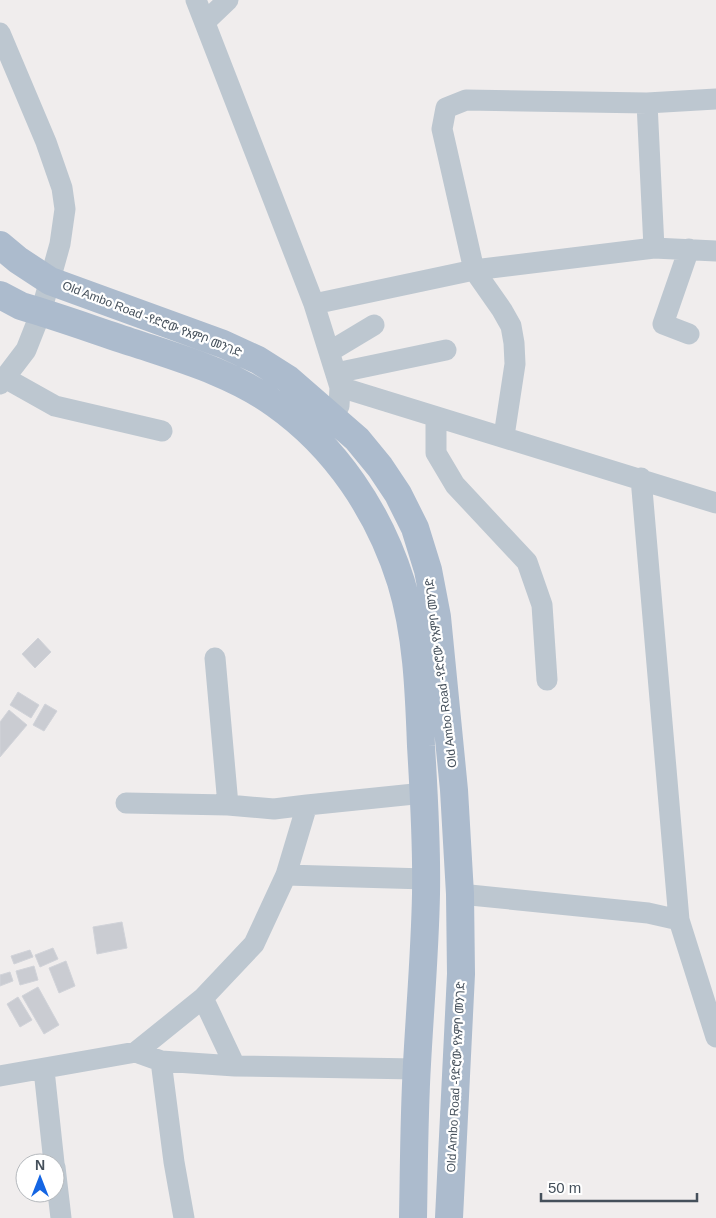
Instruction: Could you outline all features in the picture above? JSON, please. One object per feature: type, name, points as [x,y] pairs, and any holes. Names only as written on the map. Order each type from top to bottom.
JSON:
[{"type":"main road","name":"Old Ambo Road -የድሮው የአምቦ መንገድ","points":[[0,245],[18,260],[50,281],[187,330],[258,360],[288,379],[334,417],[357,439],[380,467],[398,494],[415,528],[428,570],[437,617],[454,790],[460,894],[461,974],[449,1218]]},
{"type":"main road","name":"Old Ambo Road -የድሮው የአምቦ መንገድ","points":[[0,295],[21,306],[182,359],[246,387],[275,404],[316,439],[342,467],[368,505],[386,541],[402,584],[411,625],[419,697],[424,793],[426,879],[417,1069],[413,1218]]},
{"type":"street","points":[[196,0],[206,21],[314,304],[338,380],[339,406],[334,417],[316,439]]},
{"type":"street","points":[[206,21],[228,0]]},
{"type":"street","points":[[0,33],[29,97],[62,188],[65,209],[60,244],[40,312],[26,350],[2,381],[55,406],[162,431]]},
{"type":"street","points":[[504,436],[515,364],[514,343],[510,326],[502,310],[474,270],[442,129],[446,108],[466,100],[647,103],[716,99]]},
{"type":"street","points":[[647,103],[654,248]]},
{"type":"street","points":[[314,304],[474,270],[654,248],[716,251]]},
{"type":"street","points":[[689,249],[663,324],[689,334]]},
{"type":"street","points":[[329,352],[374,325]]},
{"type":"street","points":[[338,380],[446,350]]},
{"type":"street","points":[[338,380],[436,417],[641,478],[716,503]]},
{"type":"street","points":[[436,417],[436,453],[455,485],[527,562],[542,605],[547,680]]},
{"type":"street","points":[[641,478],[679,920],[716,1037]]},
{"type":"street","points":[[216,658],[228,805]]},
{"type":"street","points":[[126,803],[228,805],[274,809],[424,793]]},
{"type":"street","points":[[0,1076],[44,1070],[136,1052],[203,998],[254,944],[286,875],[306,805]]},
{"type":"street","points":[[286,875],[426,879]]},
{"type":"street","points":[[460,894],[648,913],[679,920]]},
{"type":"street","points":[[203,998],[235,1066]]},
{"type":"street","points":[[136,1052],[161,1061],[235,1066],[417,1069]]},
{"type":"street","points":[[161,1061],[174,1162],[184,1218]]},
{"type":"street","points":[[44,1070],[53,1153]]},
{"type":"street","points":[[60,1203],[62,1218]]},
{"type":"building","points":[[38,638],[51,652],[35,668],[22,654]]},
{"type":"building","points":[[18,692],[39,705],[31,718],[10,705]]},
{"type":"building","points":[[45,704],[57,711],[44,731],[33,725]]},
{"type":"building","points":[[9,710],[27,725],[0,757],[0,722]]},
{"type":"building","points":[[122,922],[127,948],[97,954],[93,927]]},
{"type":"building","points":[[53,948],[58,959],[40,967],[35,955]]},
{"type":"building","points":[[30,950],[33,957],[14,964],[11,956]]},
{"type":"building","points":[[66,961],[75,986],[59,993],[49,968]]},
{"type":"building","points":[[34,966],[38,980],[20,985],[16,971]]},
{"type":"building","points":[[10,972],[13,981],[0,986],[0,975]]},
{"type":"building","points":[[38,987],[59,1025],[44,1034],[22,996]]},
{"type":"building","points":[[18,997],[32,1020],[20,1027],[7,1004]]}]
